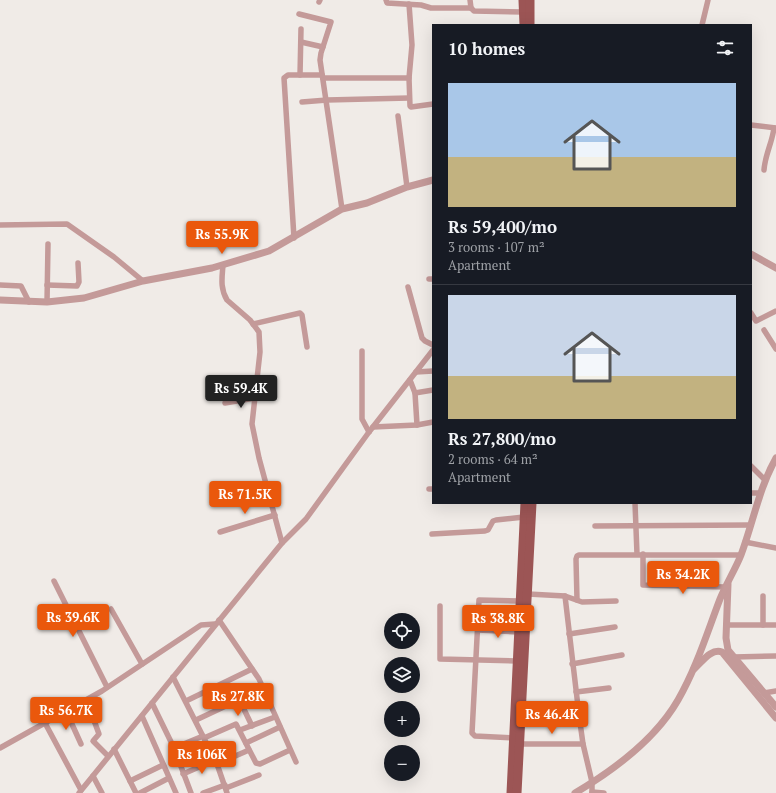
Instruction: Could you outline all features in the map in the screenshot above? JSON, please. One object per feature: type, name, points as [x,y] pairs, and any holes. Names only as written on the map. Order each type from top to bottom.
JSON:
[{"type":"main road","points":[[523,0],[524,24]]},
{"type":"main road","points":[[530,0],[530,24]]},
{"type":"main road","points":[[517,793],[517,661],[525,504]]},
{"type":"main road","points":[[511,793],[516,741],[521,715],[532,504]]},
{"type":"street","points":[[386,0],[387,3],[421,5],[431,8],[471,8],[474,11],[523,12]]},
{"type":"street","points":[[470,0],[471,8]]},
{"type":"street","points":[[702,24],[708,0]]},
{"type":"street","points":[[409,4],[412,46],[409,78],[409,98],[411,107],[432,104]]},
{"type":"street","points":[[299,14],[330,22],[320,60],[342,209]]},
{"type":"street","points":[[300,75],[301,29]]},
{"type":"street","points":[[300,42],[323,47]]},
{"type":"street","points":[[294,238],[284,80],[288,75],[409,78]]},
{"type":"street","points":[[302,102],[409,98]]},
{"type":"street","points":[[398,116],[407,187]]},
{"type":"street","points":[[752,125],[775,128],[765,160],[764,170]]},
{"type":"street","points":[[0,300],[47,302],[84,298],[143,282],[223,265],[269,251],[342,209],[367,203],[407,187],[432,180]]},
{"type":"street","points":[[0,225],[67,224],[114,256],[143,282]]},
{"type":"street","points":[[47,302],[48,244]]},
{"type":"street","points":[[752,255],[776,268]]},
{"type":"street","points":[[47,285],[77,286],[79,282],[78,263]]},
{"type":"street","points":[[223,265],[221,282],[224,295],[227,300],[253,324],[259,332],[260,341],[252,418],[253,431],[282,543]]},
{"type":"street","points":[[0,285],[21,286],[29,302]]},
{"type":"street","points":[[408,287],[422,338],[432,344]]},
{"type":"street","points":[[752,315],[756,321],[776,311]]},
{"type":"street","points":[[253,324],[300,313],[302,315],[307,347]]},
{"type":"street","points":[[764,330],[776,349]]},
{"type":"street","points":[[362,351],[362,419],[371,429]]},
{"type":"street","points":[[45,723],[80,792],[282,543],[306,518],[371,429],[432,351]]},
{"type":"street","points":[[416,372],[432,371]]},
{"type":"street","points":[[410,380],[415,392],[417,425]]},
{"type":"street","points":[[415,392],[432,390]]},
{"type":"street","points":[[225,402],[255,398]]},
{"type":"street","points":[[371,429],[432,422]]},
{"type":"street","points":[[575,793],[620,762],[653,735],[678,701],[692,672],[727,583],[741,555],[765,480],[773,471],[776,458]]},
{"type":"street","points":[[752,467],[765,480]]},
{"type":"street","points":[[752,493],[761,493]]},
{"type":"street","points":[[635,504],[635,525],[643,585],[727,583]]},
{"type":"street","points":[[220,532],[275,514]]},
{"type":"street","points":[[432,534],[485,531],[488,530],[493,521],[524,517]]},
{"type":"street","points":[[596,526],[751,524]]},
{"type":"street","points":[[745,542],[776,548]]},
{"type":"street","points":[[577,600],[577,556],[640,554],[741,555]]},
{"type":"street","points":[[54,581],[107,687]]},
{"type":"street","points":[[727,583],[726,644],[728,650],[776,707]]},
{"type":"street","points":[[528,594],[564,596],[582,602],[616,601]]},
{"type":"street","points":[[564,596],[583,744],[592,782],[592,793],[604,793]]},
{"type":"street","points":[[763,596],[763,625]]},
{"type":"street","points":[[519,601],[479,600],[473,735],[516,741],[583,744]]},
{"type":"street","points":[[440,606],[440,659],[517,661]]},
{"type":"street","points":[[59,624],[88,608]]},
{"type":"street","points":[[110,609],[142,664]]},
{"type":"street","points":[[0,748],[107,687],[201,625],[217,622]]},
{"type":"street","points":[[217,622],[259,678],[262,689],[296,762]]},
{"type":"street","points":[[726,625],[776,625]]},
{"type":"street","points":[[569,634],[615,627]]},
{"type":"street","points":[[478,630],[518,632]]},
{"type":"street","points":[[692,672],[709,655],[715,652],[722,652],[776,718]]},
{"type":"street","points":[[572,664],[622,655]]},
{"type":"street","points":[[734,657],[776,656]]},
{"type":"street","points":[[186,701],[252,669]]},
{"type":"street","points":[[173,677],[216,762],[226,789]]},
{"type":"street","points":[[576,692],[609,688]]},
{"type":"street","points":[[196,720],[262,689]]},
{"type":"street","points":[[764,693],[776,691]]},
{"type":"street","points":[[240,700],[252,726]]},
{"type":"street","points":[[152,702],[174,748],[191,793]]},
{"type":"street","points":[[66,711],[81,744]]},
{"type":"street","points":[[92,715],[99,732],[93,741],[108,756]]},
{"type":"street","points":[[521,715],[579,715]]},
{"type":"street","points":[[142,716],[176,793]]},
{"type":"street","points":[[240,730],[275,717]]},
{"type":"street","points":[[174,748],[236,724],[255,762],[258,764],[290,750]]},
{"type":"street","points":[[246,743],[280,727]]},
{"type":"street","points":[[114,749],[136,793]]},
{"type":"street","points":[[183,774],[249,750]]},
{"type":"street","points":[[130,781],[164,765]]},
{"type":"street","points":[[203,793],[226,789],[259,775]]},
{"type":"street","points":[[93,776],[102,793]]},
{"type":"street","points":[[140,793],[169,778]]}]
